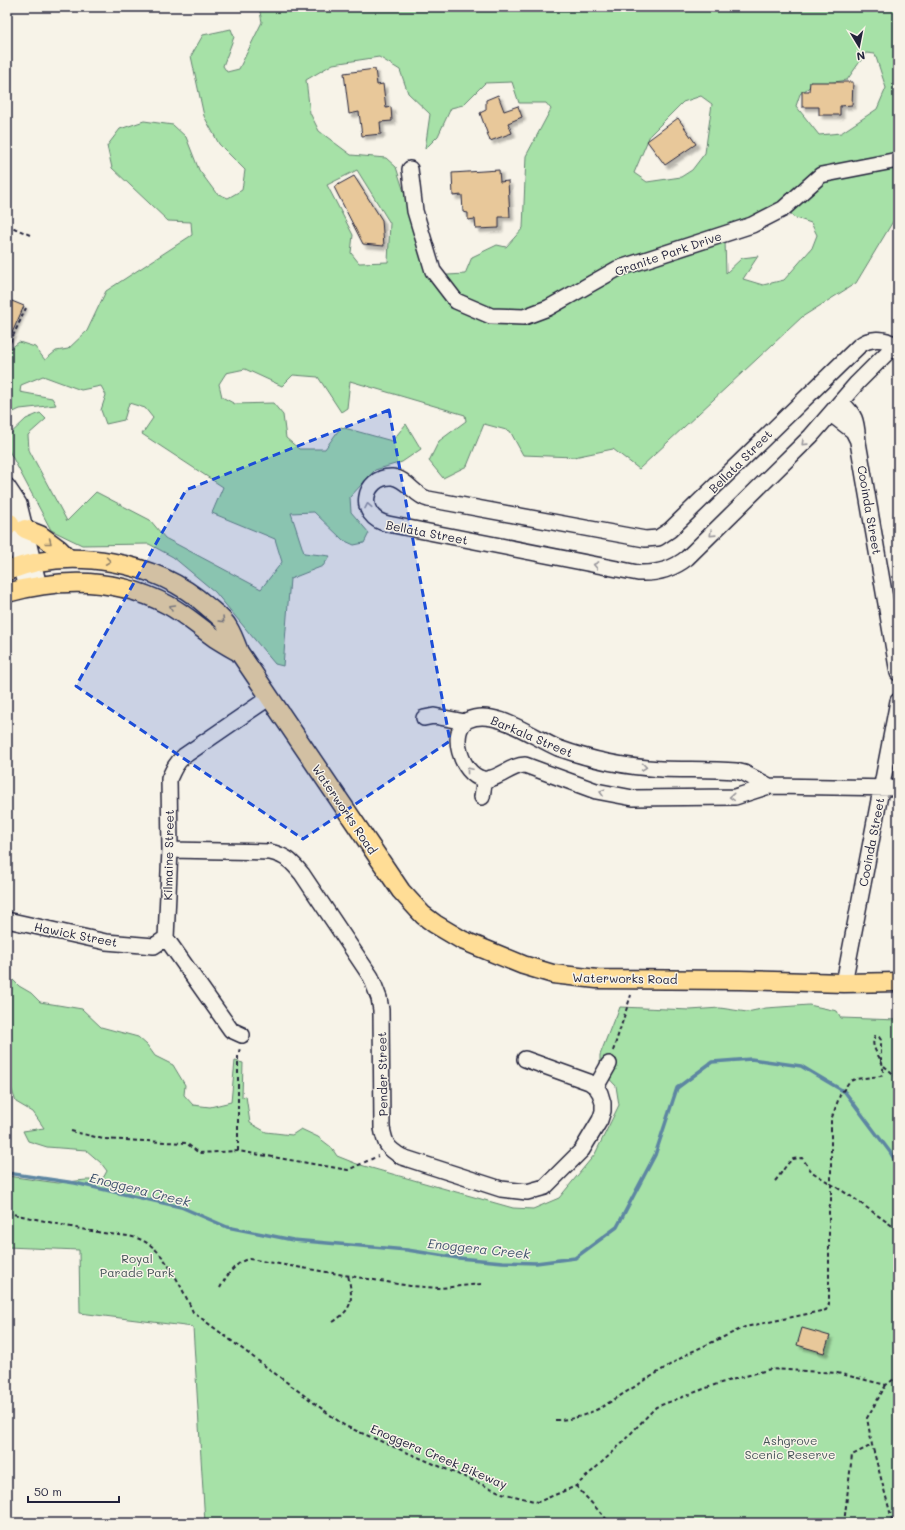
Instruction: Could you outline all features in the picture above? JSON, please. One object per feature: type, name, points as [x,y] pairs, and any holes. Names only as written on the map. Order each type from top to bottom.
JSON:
[{"type":"main road","points":[[12,522],[40,535],[69,560]]},
{"type":"main road","name":"Waterworks Road","points":[[21,567],[69,560],[98,560],[126,565],[155,575],[181,587],[202,602],[228,627],[239,652],[401,891],[423,915],[462,940],[476,947],[540,971],[583,978],[844,983],[898,982]]},
{"type":"main road","name":"Waterworks Road","points":[[7,593],[33,587],[67,583],[94,582],[124,588],[142,594],[175,609],[214,638],[239,652]]},
{"type":"street","name":"Granite Park Drive","points":[[410,169],[415,211],[433,271],[456,301],[491,316],[524,317],[548,308],[616,269],[752,226],[783,209],[821,175],[898,160]]},
{"type":"street","name":"Bellata Street","points":[[877,339],[886,340],[896,344],[857,383],[831,414],[785,462],[690,555],[675,566],[660,572],[631,572],[388,524],[375,520],[367,507],[367,496],[372,486],[382,479],[392,477],[398,478],[421,496],[428,499],[644,539],[658,538],[670,530],[859,346],[868,341],[877,339]]},
{"type":"street","name":"Cooinda Street","points":[[841,402],[855,418],[898,673]]},
{"type":"street","name":"Cooinda Street","points":[[831,414],[853,431],[858,442]]},
{"type":"street","points":[[7,490],[19,504],[12,522],[21,567],[33,587]]},
{"type":"street","name":"Kilmaine Street","points":[[166,938],[170,850],[169,779],[172,770],[177,763],[194,749],[270,697]]},
{"type":"street","name":"Cooinda Street","points":[[844,983],[898,701]]},
{"type":"street","points":[[424,718],[434,716],[465,722],[459,735],[460,750],[464,763],[469,771],[477,777],[484,779],[491,778]]},
{"type":"street","name":"Barkala Street","points":[[465,722],[476,717],[492,718],[513,726],[556,747],[594,760],[653,768],[736,771],[744,773],[769,786]]},
{"type":"street","name":"Barkala Street","points":[[491,778],[516,767],[525,765],[601,792],[625,797],[644,798],[735,797],[769,786],[898,788]]},
{"type":"street","points":[[482,796],[484,784],[491,778]]},
{"type":"street","name":"Pender Street","points":[[170,850],[270,852],[281,854],[291,861],[302,874],[371,977],[379,998],[381,1010],[382,1128],[384,1138],[390,1150]]},
{"type":"street","name":"Hawick Street","points":[[7,920],[106,942],[154,946],[166,938]]},
{"type":"street","points":[[166,938],[231,1030],[242,1035]]},
{"type":"street","points":[[390,1150],[402,1157],[501,1189],[527,1192],[545,1187],[582,1150],[600,1120],[603,1111],[603,1103],[600,1093],[596,1087],[589,1082],[526,1059]]},
{"type":"street","points":[[596,1087],[609,1064]]},
{"type":"path","points":[[7,225],[30,235]]},
{"type":"path","points":[[7,350],[26,308]]},
{"type":"path","points":[[609,1064],[631,994]]},
{"type":"path","points":[[238,1151],[238,1056],[242,1035]]},
{"type":"path","points":[[881,1062],[881,1040],[879,1037],[875,1036],[873,1039],[878,1057],[881,1062],[884,1066],[898,1078]]},
{"type":"path","points":[[555,1420],[580,1418],[602,1408],[689,1353],[745,1327],[826,1310],[829,1304],[829,1215],[832,1120],[840,1094],[849,1082],[881,1076],[884,1071],[884,1066]]},
{"type":"path","points":[[71,1131],[103,1140],[186,1142],[199,1153],[238,1151],[348,1170],[390,1150]]},
{"type":"path","points":[[775,1181],[792,1158],[802,1158],[812,1172],[852,1197],[898,1230]]},
{"type":"path","name":"Enoggera Creek Bikeway","points":[[7,1213],[104,1234],[132,1236],[150,1244],[163,1258],[193,1312],[345,1426],[509,1495],[538,1502],[576,1486],[614,1452],[656,1407],[717,1384],[771,1370],[837,1373],[886,1385]]},
{"type":"path","points":[[220,1288],[239,1263],[248,1259],[410,1286],[441,1288],[482,1284]]},
{"type":"path","points":[[333,1322],[345,1312],[351,1303],[352,1294],[348,1276]]},
{"type":"path","points":[[893,1523],[872,1445],[867,1418],[886,1385],[898,1376]]},
{"type":"path","points":[[844,1523],[852,1455],[872,1445]]},
{"type":"path","points":[[576,1486],[610,1523]]},
{"type":"highlighted area","points":[[389,410],[450,741],[303,839],[76,686],[186,490]]},
{"type":"green space","points":[[259,7],[898,7],[898,213],[856,283],[802,317],[639,469],[613,449],[574,457],[523,455],[510,431],[484,424],[467,466],[443,478],[429,461],[439,441],[466,421],[465,415],[350,381],[347,408],[341,412],[318,377],[293,375],[282,386],[245,369],[226,373],[219,384],[222,397],[235,404],[273,403],[283,415],[286,438],[299,449],[325,449],[341,427],[392,441],[406,424],[421,449],[402,462],[375,470],[350,497],[351,512],[369,533],[364,543],[354,545],[343,540],[314,512],[291,513],[304,553],[330,556],[323,566],[290,579],[283,666],[275,664],[215,592],[173,557],[149,544],[82,545],[51,530],[7,447],[7,437],[26,419],[40,413],[46,419],[28,435],[29,450],[67,521],[96,492],[150,520],[165,538],[261,589],[282,562],[275,539],[212,513],[223,487],[142,434],[153,418],[145,408],[129,403],[124,420],[106,424],[101,410],[106,395],[101,386],[81,390],[43,376],[21,385],[20,392],[52,398],[56,405],[20,409],[7,415],[7,351],[19,342],[35,347],[45,360],[56,351],[68,349],[87,331],[106,291],[192,235],[191,222],[168,221],[112,168],[107,146],[120,129],[144,121],[173,125],[186,137],[199,170],[216,193],[228,198],[242,190],[245,170],[219,144],[204,116],[191,56],[203,35],[231,29],[234,37],[223,66],[227,72],[239,69],[262,22]],"holes":[[[866,53],[875,54],[886,88],[877,109],[841,133],[819,135],[796,106],[800,94],[811,86],[847,80]],[[379,57],[400,70],[408,93],[430,114],[425,149],[438,136],[451,108],[463,105],[485,83],[512,82],[519,103],[546,103],[551,109],[526,156],[523,228],[506,247],[497,245],[472,257],[465,274],[431,276],[396,167],[386,158],[351,155],[319,131],[310,113],[306,80],[333,64]],[[701,96],[712,104],[705,153],[692,170],[681,177],[647,182],[634,173],[650,135],[683,102]],[[357,170],[390,223],[388,262],[359,263],[351,253],[353,235],[327,185]],[[789,209],[793,217],[811,223],[817,235],[812,248],[784,280],[763,285],[743,279],[758,256],[742,258],[726,273],[725,241]]]},
{"type":"green space","points":[[7,974],[19,986],[31,993],[40,1002],[82,1009],[101,1027],[138,1037],[147,1045],[155,1056],[173,1065],[185,1085],[184,1095],[193,1105],[210,1107],[231,1102],[235,1061],[243,1063],[242,1097],[246,1096],[250,1123],[266,1132],[292,1135],[301,1129],[318,1137],[331,1147],[337,1156],[357,1164],[513,1208],[533,1209],[559,1198],[595,1154],[619,1105],[616,1086],[600,1069],[600,1055],[620,1007],[690,1010],[720,1008],[747,1012],[766,1008],[809,1005],[837,1011],[841,1018],[898,1020],[898,1523],[205,1523],[193,1327],[80,1313],[79,1250],[7,1247],[7,1176],[58,1183],[102,1180],[107,1171],[101,1163],[86,1150],[47,1147],[28,1141],[23,1131],[44,1128],[33,1112],[16,1102],[7,1076]]},
{"type":"building","points":[[375,69],[377,85],[383,84],[386,108],[391,107],[392,121],[380,122],[381,134],[362,136],[359,112],[349,114],[344,73]]},
{"type":"building","points":[[810,82],[853,82],[852,105],[840,106],[840,115],[819,115],[819,107],[802,107],[802,91],[809,91]]},
{"type":"building","points":[[498,95],[504,111],[518,106],[522,117],[508,123],[512,133],[490,141],[480,113],[486,110],[486,100]]},
{"type":"building","points":[[678,118],[696,144],[665,165],[647,141]]},
{"type":"building","points":[[499,170],[500,182],[508,181],[510,217],[499,217],[499,228],[476,229],[475,219],[468,220],[468,213],[463,212],[462,195],[453,196],[452,173]]},
{"type":"building","points":[[354,176],[382,220],[384,246],[363,244],[334,187]]},
{"type":"building","points":[[7,299],[24,306],[7,344]]},
{"type":"building","points":[[802,1328],[830,1336],[824,1353],[797,1345]]},
{"type":"waterway","name":"Enoggera Creek","points":[[7,1173],[75,1183],[181,1207],[227,1227],[293,1240],[407,1250],[458,1258],[503,1262],[536,1263],[575,1258],[617,1227],[655,1155],[677,1088],[712,1062],[751,1059],[801,1066],[845,1092],[890,1152],[898,1166]]},
{"type":"park label","name":"Royal Parade Park","points":[[137,1265]]},
{"type":"park label","name":"Ashgrove Scenic Reserve","points":[[790,1447]]}]
